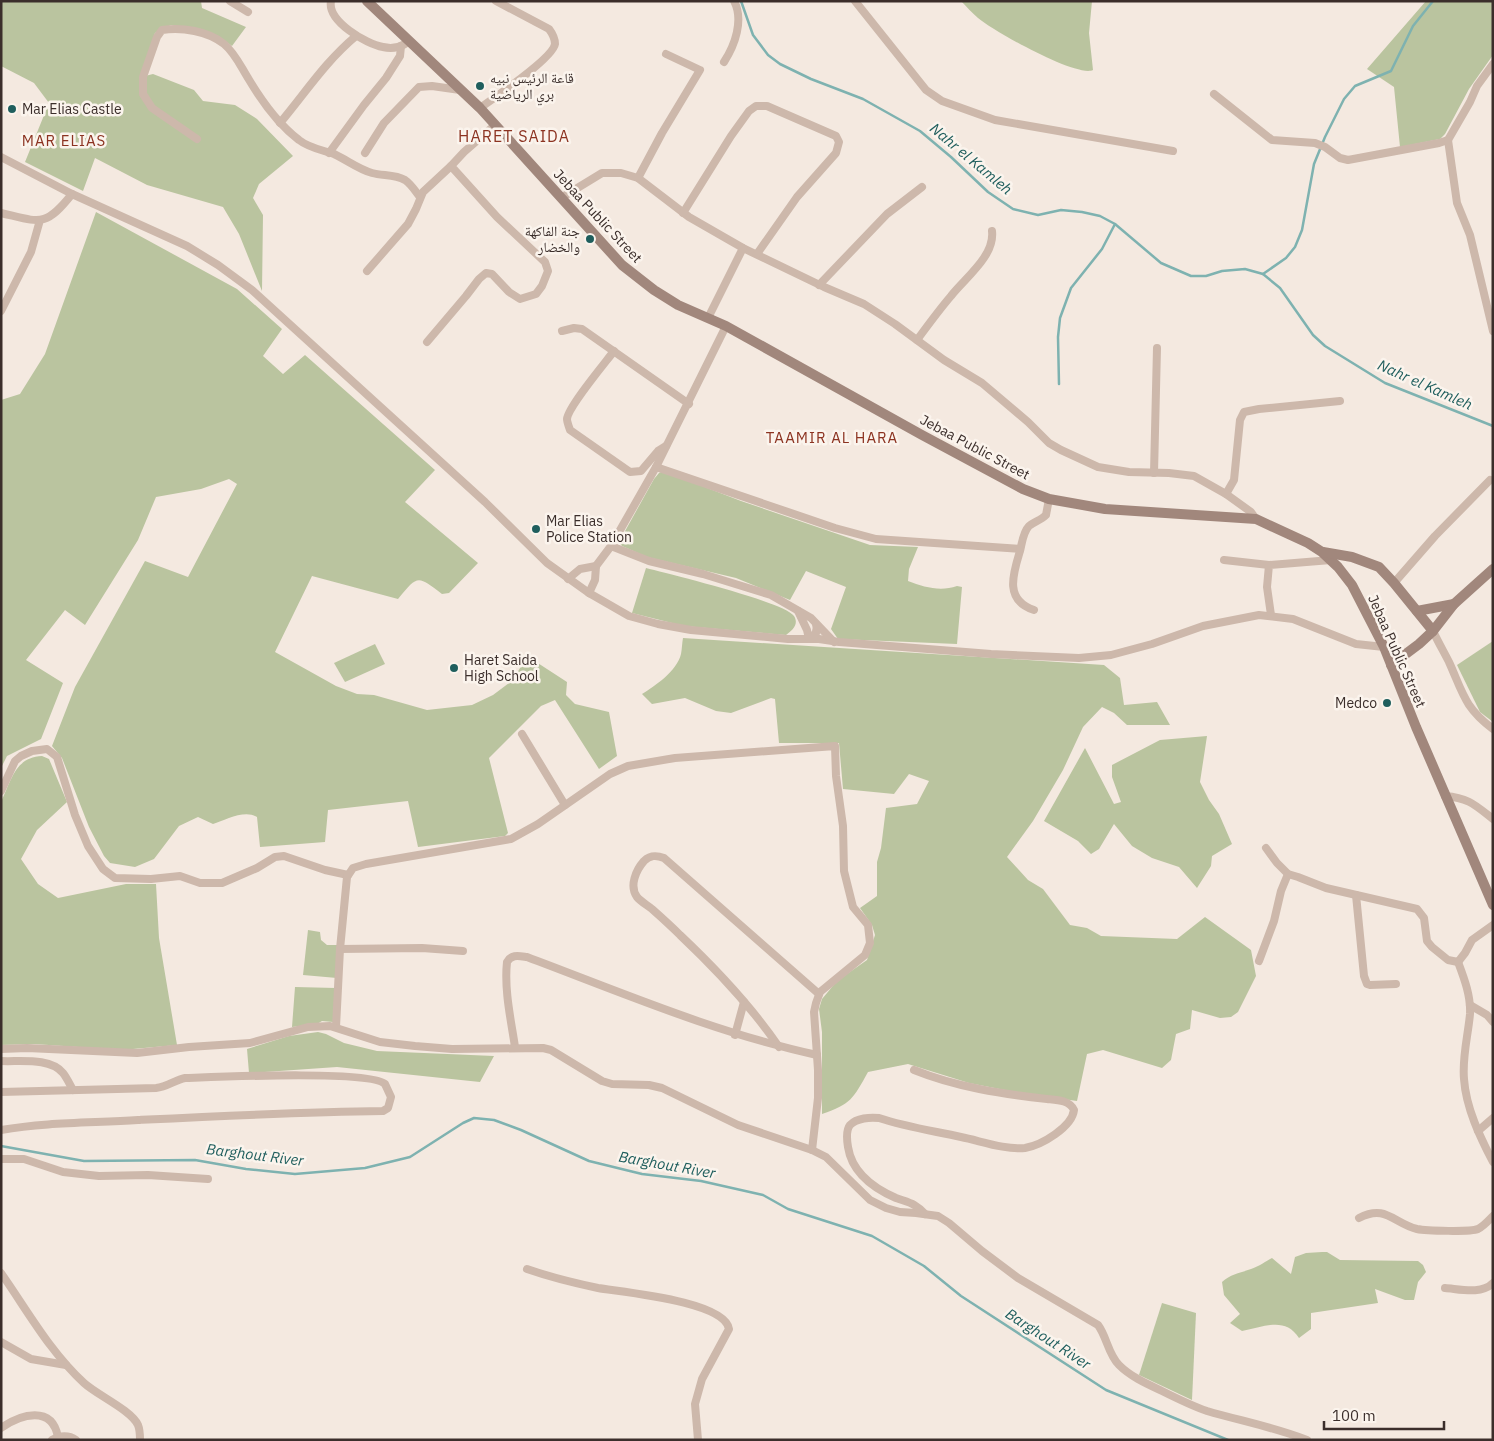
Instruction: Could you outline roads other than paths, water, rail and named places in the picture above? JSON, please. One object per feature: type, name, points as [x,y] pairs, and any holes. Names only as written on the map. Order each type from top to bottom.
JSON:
[{"type":"main road","name":"Jebaa Public Street","points":[[367,1],[405,44],[480,108],[622,266],[670,300],[726,326],[1023,489],[1049,499],[1105,509],[1256,519],[1300,539],[1322,552],[1338,567],[1352,585],[1384,647],[1445,796],[1493,905]]},
{"type":"main road","points":[[1322,552],[1352,557],[1379,567],[1433,631]]},
{"type":"main road","points":[[1391,665],[1407,655],[1433,631],[1454,604],[1493,569]]},
{"type":"main road","points":[[1417,611],[1454,604]]},
{"type":"street","points":[[230,1],[248,12]]},
{"type":"street","points":[[331,1],[330,7],[334,16],[356,36],[383,47],[396,48],[405,44]]},
{"type":"street","points":[[480,108],[542,62],[553,49],[555,43],[549,29],[496,1]]},
{"type":"street","points":[[724,62],[729,54],[738,25],[737,8],[734,1]]},
{"type":"street","points":[[855,1],[926,90],[942,101],[995,120],[1173,151]]},
{"type":"street","points":[[197,139],[152,108],[143,94],[143,77],[157,37],[162,30],[172,28],[196,31],[224,43],[234,54],[249,80],[280,123],[300,140],[368,172],[389,175],[406,181],[420,197]]},
{"type":"street","points":[[280,123],[337,51],[356,36]]},
{"type":"street","points":[[329,153],[386,78],[405,44]]},
{"type":"street","points":[[638,178],[662,133],[700,70],[666,54]]},
{"type":"street","points":[[1493,64],[1477,86],[1448,140],[1457,203],[1470,235],[1493,331]]},
{"type":"street","points":[[365,153],[384,123],[419,87],[432,86],[460,90]]},
{"type":"street","points":[[1214,94],[1272,140],[1315,143],[1325,147],[1340,158],[1348,160],[1448,140]]},
{"type":"street","points":[[683,213],[731,136],[749,111],[756,106],[768,106],[836,136],[839,142],[836,154],[797,197],[757,254]]},
{"type":"street","points":[[367,270],[408,224],[423,192],[495,125]]},
{"type":"street","points":[[1,157],[72,194],[187,246],[218,265],[252,290],[485,502],[547,563],[589,593],[629,616],[691,630],[991,654],[1079,658],[1111,655],[1225,621],[1259,615],[1271,615],[1302,622],[1356,644],[1384,647]]},
{"type":"street","points":[[426,342],[484,274],[492,274],[509,292],[520,299],[536,294],[542,286],[548,271],[548,267],[542,258],[497,217],[451,166]]},
{"type":"street","points":[[561,198],[602,173],[622,173],[638,178],[683,213],[743,248],[819,285],[864,304],[944,360],[982,383],[1028,422],[1049,443],[1061,450],[1098,467],[1129,472],[1194,476],[1226,494],[1251,512],[1256,519]]},
{"type":"street","points":[[819,285],[886,214],[922,187]]},
{"type":"street","points":[[1,213],[27,220],[40,220],[58,211],[72,194]]},
{"type":"street","points":[[1,311],[31,252],[40,220]]},
{"type":"street","points":[[917,340],[950,296],[984,259],[991,244],[992,231]]},
{"type":"street","points":[[708,318],[743,248]]},
{"type":"street","points":[[589,593],[595,580],[596,566],[611,546],[656,468],[726,326]]},
{"type":"street","points":[[562,331],[578,327],[689,404]]},
{"type":"street","points":[[1154,473],[1157,348]]},
{"type":"street","points":[[614,351],[581,394],[569,414],[567,420],[570,430],[630,472],[641,471],[658,451],[666,446]]},
{"type":"street","points":[[1226,494],[1234,480],[1240,420],[1244,412],[1340,401]]},
{"type":"street","points":[[656,468],[835,528],[876,539],[1020,549]]},
{"type":"street","points":[[1394,583],[1435,536],[1490,480]]},
{"type":"street","points":[[1034,610],[1024,604],[1014,594],[1012,581],[1024,535],[1029,526],[1046,516],[1049,499]]},
{"type":"street","points":[[611,546],[649,561],[703,574],[771,596],[787,603],[811,618],[834,642]]},
{"type":"street","points":[[1224,560],[1269,565],[1331,560]]},
{"type":"street","points":[[1269,565],[1267,587],[1271,615]]},
{"type":"street","points":[[568,579],[580,569],[596,566]]},
{"type":"street","points":[[798,611],[809,639]]},
{"type":"street","points":[[794,639],[801,632],[804,623]]},
{"type":"street","points":[[809,639],[815,634],[816,624]]},
{"type":"street","points":[[1433,631],[1449,662],[1462,696],[1470,708],[1493,729]]},
{"type":"street","points":[[522,734],[565,805]]},
{"type":"street","points":[[336,1027],[340,949],[348,875],[353,868],[366,864],[511,839],[538,824],[610,774],[628,766],[675,758],[835,746],[836,776],[843,826],[844,871],[853,907],[868,925],[870,943],[865,955],[819,994],[814,1012],[818,1098],[812,1150]]},
{"type":"street","points":[[1,790],[15,761],[32,751],[42,749],[51,751],[57,758],[75,815],[88,846],[103,869],[115,878],[151,879],[180,876],[200,883],[222,883],[257,868],[268,860],[284,856],[325,870],[348,875]]},
{"type":"street","points":[[1445,796],[1460,797],[1468,800],[1493,819]]},
{"type":"street","points":[[1266,848],[1288,874],[1326,888],[1411,906],[1417,909],[1424,918],[1427,941],[1448,960],[1458,962]]},
{"type":"street","points":[[779,1047],[760,1020],[682,936],[636,896],[633,886],[640,866],[645,860],[657,855],[664,858],[819,994]]},
{"type":"street","points":[[1259,961],[1274,921],[1281,891],[1288,874]]},
{"type":"street","points":[[1356,895],[1364,976],[1367,984],[1396,984]]},
{"type":"street","points":[[1458,962],[1466,953],[1472,940],[1493,925]]},
{"type":"street","points":[[340,949],[422,948],[463,951]]},
{"type":"street","points":[[515,1047],[506,978],[507,962],[512,957],[517,956],[527,957],[606,988],[735,1034],[779,1047],[817,1055]]},
{"type":"street","points":[[1458,962],[1466,983],[1470,1005],[1464,1045],[1464,1080],[1478,1131],[1493,1162]]},
{"type":"street","points":[[735,1034],[744,1002]]},
{"type":"street","points":[[1470,1005],[1493,1022]]},
{"type":"street","points":[[1,1049],[27,1048],[137,1053],[250,1043],[318,1026],[336,1027],[380,1042],[452,1049],[531,1047],[551,1050],[588,1074],[612,1084],[649,1085],[662,1088],[738,1125],[812,1150],[831,1161],[870,1200],[900,1212],[938,1216],[1018,1278],[1098,1325],[1105,1335],[1111,1353],[1118,1364],[1150,1386],[1206,1410],[1281,1430],[1307,1440]]},
{"type":"street","points":[[1,1061],[32,1062],[53,1066],[63,1073],[73,1090]]},
{"type":"street","points":[[914,1070],[976,1088],[1014,1096],[1059,1100],[1072,1106],[1074,1110],[1072,1119],[1052,1137],[1025,1148],[1001,1146],[879,1118],[864,1119],[852,1124],[848,1128],[848,1145],[851,1160],[860,1174],[882,1191],[896,1198],[916,1204],[925,1214]]},
{"type":"street","points":[[1,1092],[160,1088],[185,1078],[313,1075],[376,1079],[386,1084],[391,1097],[388,1108],[383,1111],[318,1112],[40,1125],[1,1130]]},
{"type":"street","points":[[1478,1131],[1493,1118]]},
{"type":"street","points":[[1,1159],[24,1159],[63,1172],[99,1176],[148,1175],[208,1179]]},
{"type":"street","points":[[1359,1218],[1378,1212],[1417,1229],[1465,1231],[1479,1229],[1493,1216]]},
{"type":"street","points":[[527,1269],[599,1288],[644,1294],[698,1306],[724,1319],[728,1329],[702,1379],[695,1404],[698,1440]]},
{"type":"street","points":[[1,1273],[60,1359],[85,1384],[127,1413],[138,1423],[140,1440]]},
{"type":"street","points":[[1445,1288],[1478,1290],[1493,1283]]},
{"type":"street","points":[[1,1342],[31,1359],[67,1365]]},
{"type":"street","points":[[1,1428],[23,1418],[36,1415],[43,1416],[56,1427],[55,1438],[65,1436],[76,1440]]},
{"type":"waterway","name":"Nahr el Kamleh","points":[[741,1],[753,35],[768,55],[780,64],[811,79],[863,99],[920,131],[988,192],[1013,209],[1038,215],[1061,210],[1100,216],[1115,224],[1161,263],[1191,276],[1206,276],[1222,271],[1245,269],[1263,274],[1280,288],[1313,335],[1325,346],[1385,383],[1493,426]]},
{"type":"waterway","points":[[1263,274],[1286,258],[1295,247],[1302,230],[1314,164],[1344,99],[1355,86],[1391,71],[1413,26],[1433,1]]},
{"type":"waterway","points":[[1059,384],[1058,337],[1060,318],[1071,288],[1102,249],[1115,224]]},
{"type":"waterway","name":"Barghout River","points":[[1,1146],[84,1161],[195,1160],[246,1169],[295,1174],[365,1168],[410,1157],[474,1118],[494,1120],[521,1130],[589,1161],[642,1174],[701,1181],[763,1195],[788,1209],[872,1236],[924,1266],[961,1296],[1106,1390],[1228,1440]]},
{"type":"place","name":"قاعة الرئيس نبيه بري الرياضية","points":[[480,86]]},
{"type":"place","name":"Mar Elias Castle","points":[[12,109]]},
{"type":"place","name":"جنة الفاكهة والخضار","points":[[590,239]]},
{"type":"place","name":"Mar Elias Police Station","points":[[536,529]]},
{"type":"place","name":"Haret Saida High School","points":[[454,668]]},
{"type":"place","name":"Medco","points":[[1387,703]]},
{"type":"district","name":"HARET SAIDA","points":[[514,136]]},
{"type":"district","name":"MAR ELIAS","points":[[64,141]]},
{"type":"district","name":"TAAMIR AL HARA","points":[[832,438]]}]
